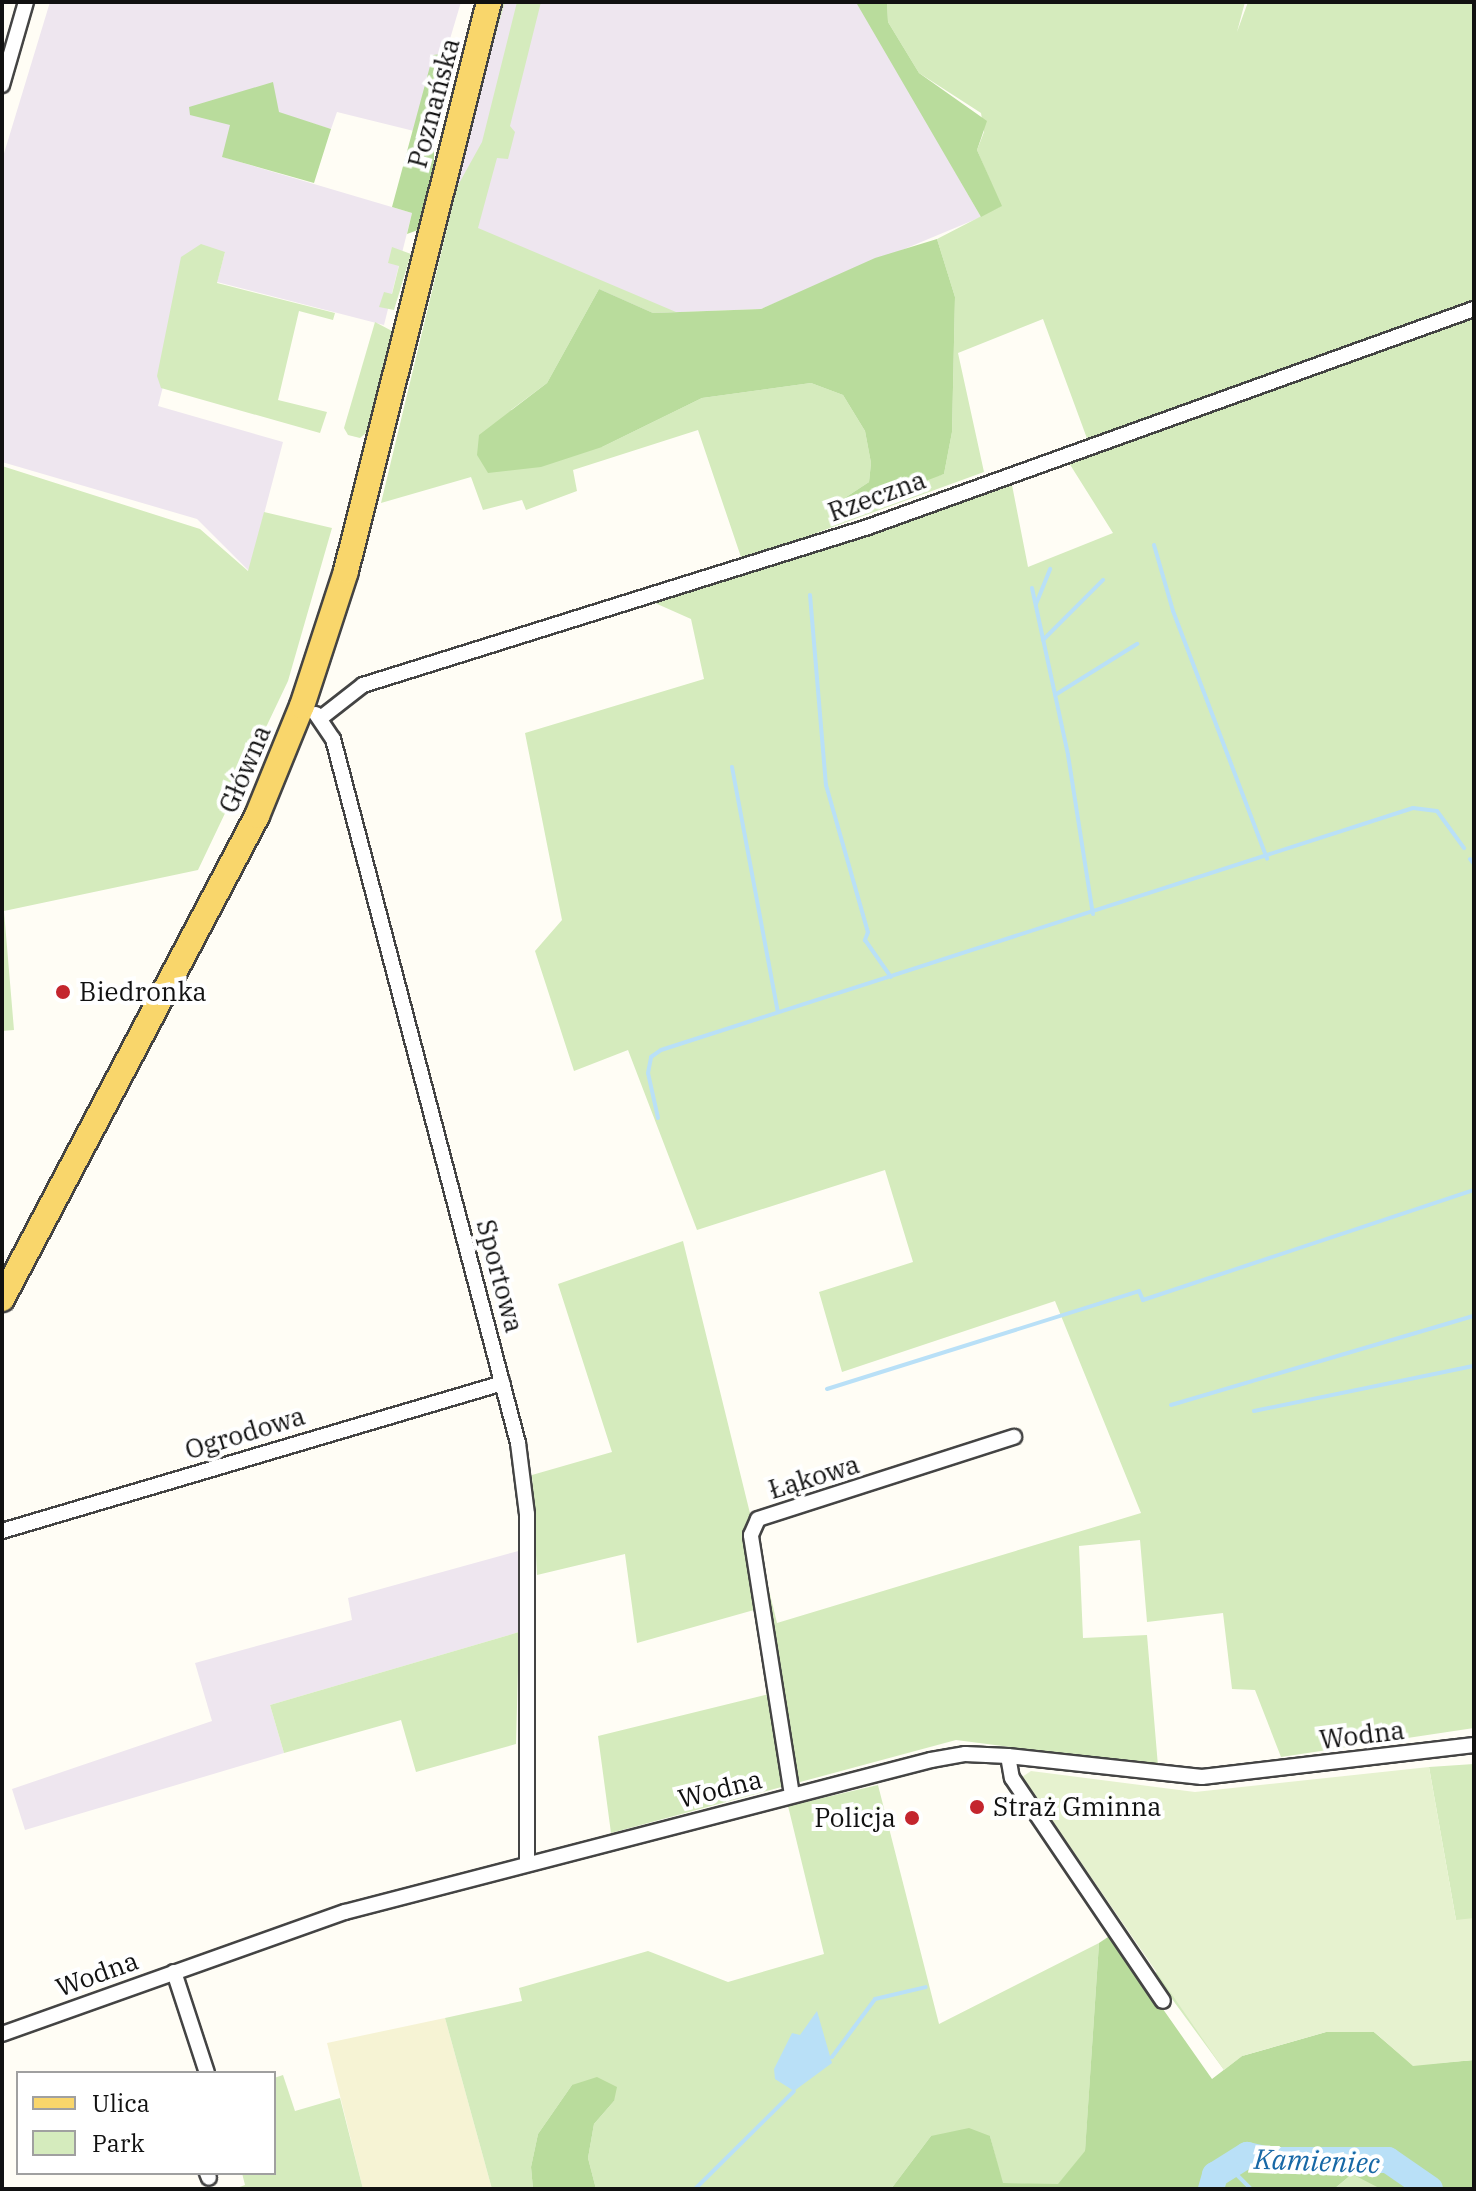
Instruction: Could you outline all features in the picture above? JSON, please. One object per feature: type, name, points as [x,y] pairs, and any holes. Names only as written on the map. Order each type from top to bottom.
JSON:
[{"type":"main road","name":"Poznańska","points":[[432,219],[489,2]]},
{"type":"main road","name":"Główna","points":[[2,1299],[312,712],[432,219]]},
{"type":"street","points":[[2,85],[26,2]]},
{"type":"street","name":"Rzeczna","points":[[312,712],[363,685],[868,527],[1474,309]]},
{"type":"street","name":"Sportowa","points":[[312,712],[333,739],[518,1443],[527,1514],[527,1863]]},
{"type":"street","name":"Ogrodowa","points":[[2,1531],[503,1383]]},
{"type":"street","name":"Łąkowa","points":[[792,1795],[751,1535],[758,1519],[1014,1437]]},
{"type":"street","name":"Wodna","points":[[2,2034],[345,1912],[931,1760],[965,1754],[1008,1756],[1202,1777],[1474,1745]]},
{"type":"street","points":[[1008,1756],[1012,1778],[1163,2001]]},
{"type":"street","points":[[174,1972],[206,2071]]},
{"type":"shaded area","points":[[50,2],[461,2],[422,133],[337,112],[331,129],[237,101],[223,157],[412,213],[384,325],[217,282],[225,252],[185,301],[158,406],[283,442],[249,571],[197,519],[2,462],[2,160]]},
{"type":"shaded area","points":[[499,2],[858,2],[981,217],[761,309],[653,313],[444,222]]},
{"type":"shaded area","points":[[522,1550],[519,1632],[270,1705],[284,1753],[25,1830],[12,1789],[212,1721],[195,1663],[352,1620],[348,1598]]},
{"type":"shaded area","points":[[445,2018],[492,2189],[363,2189],[327,2043]]},
{"type":"green space","points":[[497,2],[505,2],[460,158]]},
{"type":"green space","points":[[517,2],[541,2],[510,126],[515,132],[508,159],[497,158],[478,228],[676,312],[653,313],[599,289],[547,383],[511,410],[602,447],[702,398],[811,383],[843,395],[865,431],[871,463],[869,482],[834,505],[944,474],[952,432],[955,297],[937,239],[1001,206],[977,150],[984,132],[981,113],[919,73],[888,22],[887,2],[1245,2],[1237,32],[1248,2],[1474,2],[1474,1728],[1281,1757],[1255,1690],[1232,1689],[1223,1613],[1147,1622],[1140,1540],[1079,1546],[1083,1638],[1147,1635],[1158,1766],[956,1740],[611,1833],[598,1736],[769,1694],[754,1610],[637,1643],[625,1554],[537,1575],[532,1475],[612,1452],[558,1284],[683,1241],[777,1623],[1141,1513],[1055,1301],[842,1372],[819,1292],[913,1262],[885,1170],[697,1230],[628,1050],[574,1071],[535,951],[562,920],[525,733],[704,679],[691,619],[655,603],[691,590],[1012,485],[1028,567],[1113,533],[1069,463],[1092,452],[1043,319],[958,353],[984,472],[742,560],[698,430],[573,470],[577,491],[526,510],[522,500],[483,510],[471,477],[381,503],[457,187],[482,142]]},
{"type":"green space","points":[[887,2],[888,22],[919,73],[987,121],[977,150],[1002,206],[981,217],[857,4]]},
{"type":"green space","points":[[451,53],[434,140],[434,168],[418,230],[407,234],[412,213],[392,207],[433,55]]},
{"type":"green space","points":[[273,82],[279,112],[331,129],[314,183],[222,157],[230,125],[190,115],[189,107]]},
{"type":"green space","points":[[937,239],[955,297],[952,432],[944,474],[833,516],[834,505],[869,482],[871,463],[865,431],[843,395],[811,383],[702,398],[602,447],[541,467],[488,473],[477,455],[479,435],[547,383],[599,289],[653,313],[761,309],[875,258]]},
{"type":"green space","points":[[201,244],[225,252],[217,283],[335,313],[333,320],[299,311],[278,400],[327,412],[320,433],[161,388],[157,376],[181,257]]},
{"type":"green space","points":[[392,247],[411,254],[394,310],[379,307],[384,292],[392,294],[399,266],[388,263]]},
{"type":"green space","points":[[375,322],[392,331],[366,433],[360,438],[348,435],[344,428]]},
{"type":"green space","points":[[2,466],[200,529],[248,571],[264,512],[332,528],[288,681],[198,870],[4,911],[14,1030],[2,1031]]},
{"type":"green space","points":[[519,1632],[516,1744],[416,1772],[401,1720],[284,1753],[270,1705]]},
{"type":"green space","points":[[1474,1764],[1474,1952],[1242,2056],[1224,2070],[1153,1973],[1456,1920],[1429,1767]]},
{"type":"green space","points":[[1429,1767],[1456,1920],[1474,1918],[1474,2060],[1413,2066],[1374,2032],[1326,2032],[1242,2056],[1224,2070],[1022,1777],[1031,1771],[1195,1792]]},
{"type":"green space","points":[[878,1785],[939,2024],[1099,1943],[1085,2152],[1058,2185],[1002,2183],[990,2136],[931,2136],[891,2189],[596,2189],[588,2158],[594,2124],[614,2101],[572,2085],[538,2134],[531,2167],[533,2189],[492,2189],[445,2018],[522,2001],[519,1988],[648,1951],[728,1982],[824,1954],[788,1806]]},
{"type":"green space","points":[[1111,1935],[1212,2079],[1242,2056],[1326,2032],[1374,2032],[1413,2065],[1474,2060],[1474,2189],[1381,2189],[1352,2174],[1334,2189],[891,2189],[931,2136],[969,2128],[990,2136],[1003,2183],[1058,2184],[1085,2151],[1099,1943]]},
{"type":"green space","points":[[283,2075],[295,2111],[340,2098],[363,2189],[234,2189],[245,2185],[242,2175],[276,2175],[276,2077]]},
{"type":"green space","points":[[597,2077],[617,2087],[614,2101],[594,2124],[588,2158],[596,2189],[533,2189],[531,2167],[538,2134],[572,2085]]},
{"type":"green space","points":[[1352,2174],[1366,2179],[1381,2189],[1334,2189]]},
{"type":"water","points":[[817,2011],[832,2063],[794,2091],[775,2079],[774,2069],[792,2033],[800,2035]]},
{"type":"waterway","points":[[1154,545],[1173,611],[1267,859]]},
{"type":"waterway","points":[[1036,604],[1050,569]]},
{"type":"waterway","points":[[1043,640],[1103,580]]},
{"type":"waterway","points":[[1032,588],[1068,755],[1093,914]]},
{"type":"waterway","points":[[810,595],[826,785],[868,932],[865,940],[891,977]]},
{"type":"waterway","points":[[1055,695],[1137,644]]},
{"type":"waterway","points":[[732,767],[778,1012]]},
{"type":"waterway","points":[[658,1118],[648,1073],[651,1057],[661,1050],[1413,808],[1437,811],[1464,848]]},
{"type":"waterway","points":[[1470,859],[1474,864]]},
{"type":"waterway","points":[[827,1389],[1139,1291],[1143,1300],[1474,1190]]},
{"type":"waterway","points":[[1171,1405],[1474,1316]]},
{"type":"waterway","points":[[1254,1411],[1474,1366]]},
{"type":"waterway","points":[[832,2057],[875,1999],[926,1987]]},
{"type":"waterway","points":[[695,2189],[794,2091]]},
{"type":"waterway","name":"Kamieniec","points":[[1211,2189],[1215,2175],[1247,2155],[1268,2160],[1388,2160],[1430,2189]]},
{"type":"waterway","points":[[1229,2167],[1251,2189]]},
{"type":"place","name":"Biedronka","points":[[63,992]]},
{"type":"place","name":"Straż Gminna","points":[[977,1807]]},
{"type":"place","name":"Policja","points":[[912,1818]]}]
